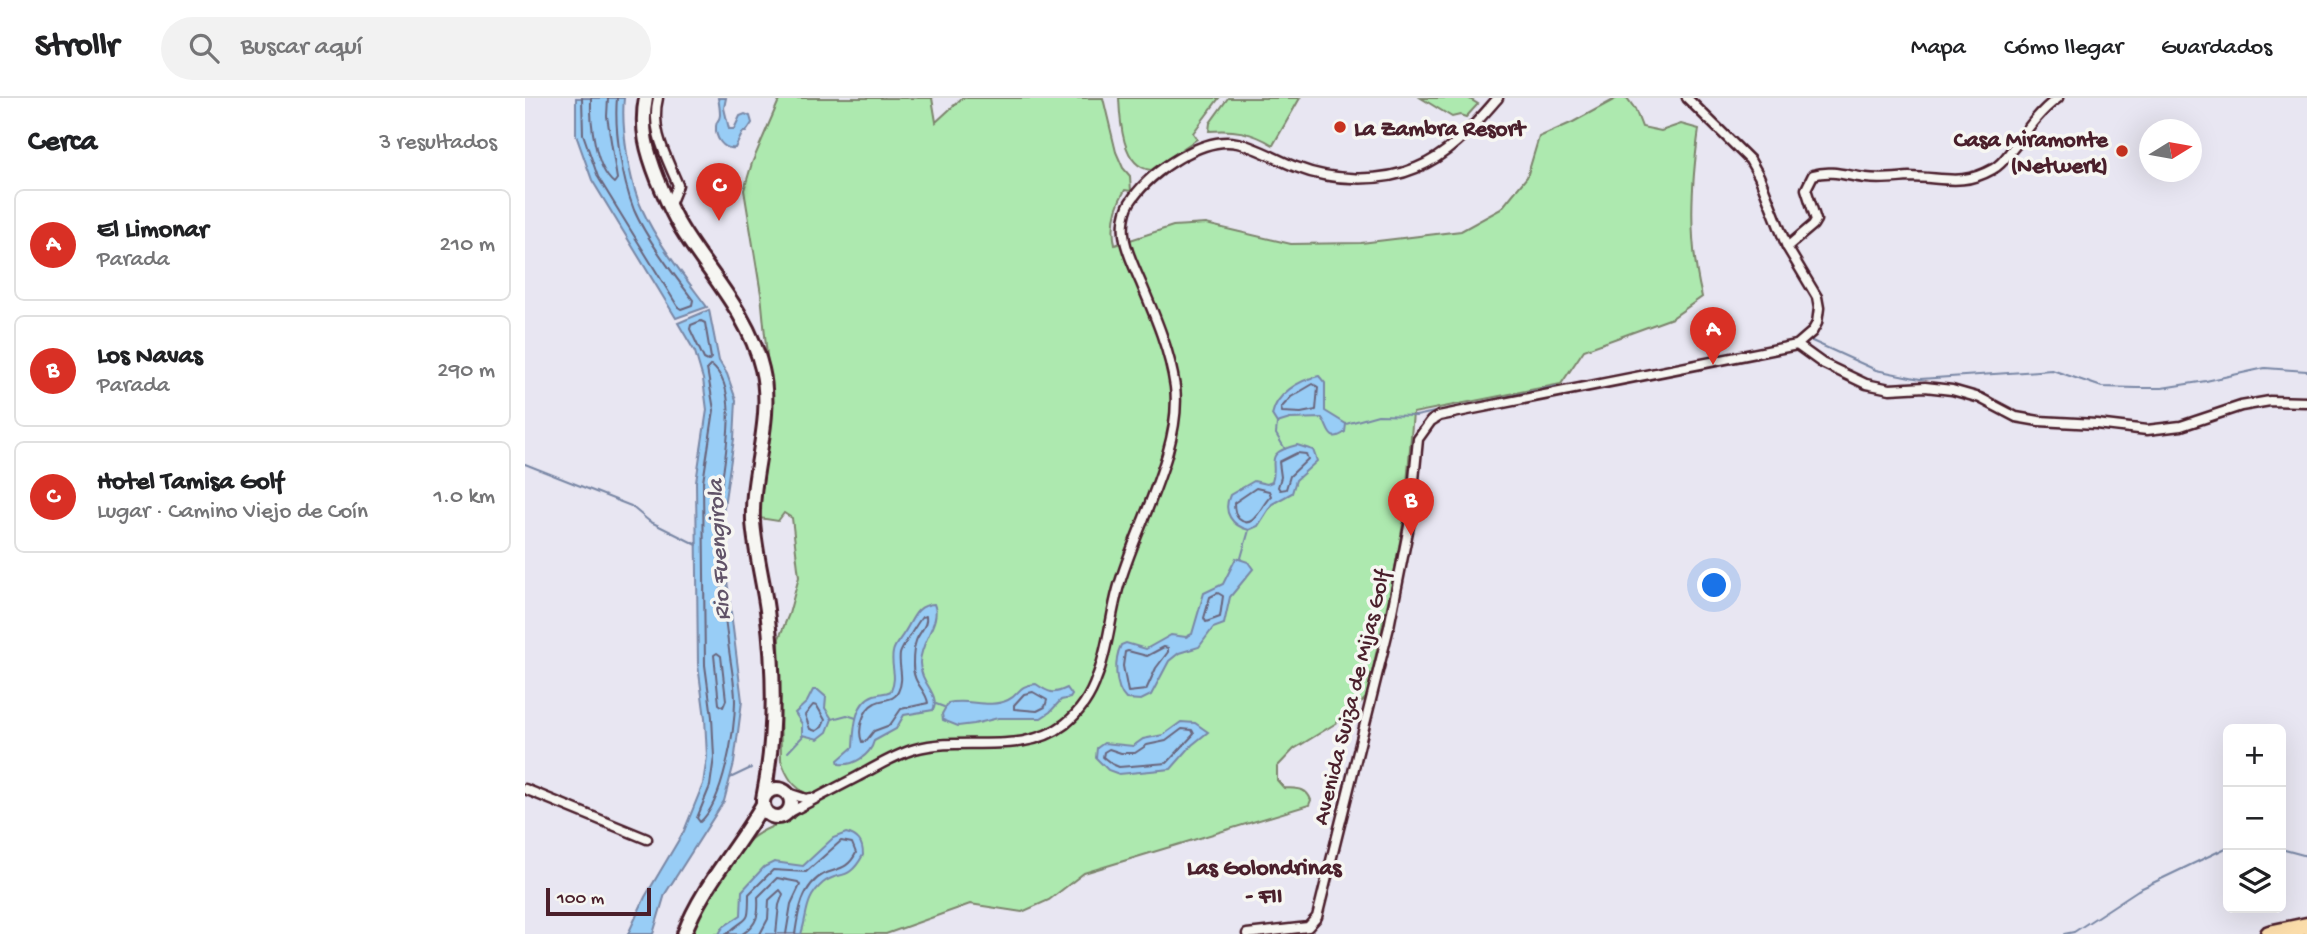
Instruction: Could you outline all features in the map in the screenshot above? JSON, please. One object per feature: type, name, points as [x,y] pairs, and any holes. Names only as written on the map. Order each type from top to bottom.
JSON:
[{"type":"highway","points":[[2269,934],[2307,926]]},
{"type":"street","points":[[646,98],[643,114],[648,156],[669,207],[748,327],[762,367],[765,408],[753,521],[772,663],[772,751],[763,801],[766,812],[781,816]]},
{"type":"street","points":[[657,98],[655,129],[678,185],[669,207]]},
{"type":"street","points":[[740,842],[765,822],[915,749],[947,744],[1008,743],[1043,735],[1062,726],[1083,706],[1090,695],[1104,654],[1125,565],[1164,458],[1174,420],[1175,387],[1168,356],[1124,240],[1126,211],[1132,199],[1146,184],[1162,169],[1215,142],[1237,143],[1301,169],[1321,174],[1363,178],[1394,175],[1432,161],[1450,149],[1499,98]]},
{"type":"street","points":[[1687,98],[1750,160],[1759,176],[1787,247],[1817,297],[1817,323],[1801,342],[1822,363],[1866,384],[1890,390],[1925,387],[1952,390],[1980,398],[2016,417],[2147,430],[2181,426],[2251,404],[2270,401],[2307,402]]},
{"type":"street","points":[[1787,247],[1816,220],[1806,189],[1813,175],[1821,172],[1868,178],[1912,177],[1946,181],[1961,181],[1978,176],[2000,166],[2040,113],[2058,98]]},
{"type":"street","name":"Avenida Suiza de Mijas Golf","points":[[1247,934],[1308,927],[1317,917],[1392,613],[1410,521],[1418,439],[1431,421],[1468,410],[1801,342]]},
{"type":"street","points":[[772,751],[776,771],[790,805],[781,816]]},
{"type":"street","points":[[525,789],[647,839]]},
{"type":"street","points":[[684,934],[701,897],[772,790],[806,799],[818,798]]},
{"type":"green space","points":[[780,98],[932,98],[936,122],[962,98],[1103,98],[1116,152],[1130,176],[1131,191],[1125,190],[1114,217],[1115,245],[1173,226],[1206,224],[1291,244],[1361,243],[1461,231],[1501,209],[1527,177],[1539,137],[1617,98],[1627,98],[1642,127],[1661,131],[1681,124],[1699,129],[1692,213],[1702,297],[1672,318],[1584,350],[1561,384],[1413,413],[1404,519],[1366,698],[1338,722],[1294,749],[1277,767],[1277,780],[1284,788],[1307,793],[1311,800],[1309,805],[1084,873],[1049,900],[1022,912],[970,904],[886,934],[689,934],[716,884],[742,848],[768,828],[797,814],[809,795],[791,780],[781,760],[779,638],[799,577],[792,518],[784,513],[778,521],[759,518],[772,408],[761,294],[744,190],[752,163]]},
{"type":"green space","points":[[1119,98],[1219,98],[1193,133],[1197,139],[1151,170],[1141,167],[1128,152],[1122,130]]},
{"type":"green space","points":[[1228,98],[1300,98],[1273,145],[1243,132],[1209,131],[1210,123]]},
{"type":"green space","points":[[1421,98],[1468,98],[1478,104],[1466,117],[1452,117]]},
{"type":"water","points":[[576,98],[624,98],[627,154],[637,198],[664,247],[707,307],[676,318],[592,180],[576,135]]},
{"type":"water","points":[[718,98],[726,98],[724,108],[729,129],[734,129],[740,116],[750,116],[752,123],[746,132],[743,132],[735,148],[723,145],[717,135],[716,126],[720,115]]},
{"type":"water","name":"Rio Fuengirola","points":[[709,310],[719,361],[727,374],[736,400],[734,439],[723,513],[727,580],[742,701],[734,763],[724,801],[665,894],[653,934],[628,934],[645,897],[684,831],[703,784],[707,757],[698,665],[696,482],[707,410],[703,379],[695,352],[678,323]]},
{"type":"water","points":[[1319,376],[1325,383],[1325,411],[1346,424],[1345,432],[1339,436],[1332,436],[1322,418],[1290,419],[1277,423],[1272,415],[1274,407],[1289,389]]},
{"type":"water","points":[[1297,445],[1313,450],[1317,461],[1296,480],[1292,493],[1272,504],[1258,526],[1249,530],[1233,522],[1227,507],[1230,495],[1254,481],[1267,484],[1272,482],[1275,455]]},
{"type":"water","points":[[1236,558],[1248,562],[1253,569],[1230,597],[1224,624],[1213,628],[1199,647],[1179,653],[1169,661],[1151,695],[1141,700],[1126,699],[1119,687],[1116,673],[1121,645],[1126,643],[1146,649],[1171,635],[1186,637],[1192,634],[1204,593],[1223,584]]},
{"type":"water","points":[[934,604],[935,618],[923,647],[920,663],[923,677],[934,699],[933,710],[904,715],[896,729],[874,741],[869,751],[860,759],[839,764],[838,760],[853,747],[856,717],[862,704],[874,695],[891,691],[894,680],[892,657],[896,645],[915,614],[923,607]]},
{"type":"water","points":[[1036,684],[1051,692],[1067,688],[1072,695],[1061,700],[1041,718],[998,718],[958,726],[943,720],[942,714],[948,703],[1001,703],[1012,698],[1025,686]]},
{"type":"water","points":[[813,690],[818,690],[826,697],[825,708],[832,719],[827,732],[818,739],[802,735],[802,724],[795,713],[807,702]]},
{"type":"water","points":[[1181,722],[1195,723],[1208,732],[1192,745],[1171,769],[1119,774],[1108,770],[1096,758],[1097,748],[1104,743],[1133,746],[1143,739],[1163,735]]},
{"type":"water","points":[[846,833],[859,840],[863,855],[848,873],[829,879],[817,889],[810,901],[801,934],[719,934],[723,927],[741,915],[742,891],[764,867],[774,862],[803,866],[833,838]]},
{"type":"waterway","points":[[1812,341],[1876,370],[1920,379],[2052,370],[2102,387],[2162,388],[2265,368],[2307,371]]},
{"type":"waterway","points":[[1346,424],[1378,415],[1416,416],[1557,386]]},
{"type":"waterway","points":[[1277,423],[1276,434],[1285,449]]},
{"type":"waterway","name":"Rio Fuengirola","points":[[525,464],[631,506],[649,521],[697,545]]},
{"type":"waterway","points":[[1241,558],[1249,530]]},
{"type":"waterway","points":[[936,704],[944,707]]},
{"type":"waterway","points":[[832,719],[847,715],[856,718]]},
{"type":"waterway","points":[[788,752],[803,736]]},
{"type":"waterway","points":[[730,778],[751,768]]},
{"type":"waterway","points":[[2064,934],[2074,932],[2138,890],[2223,849]]},
{"type":"waterway","points":[[2285,850],[2307,856]]},
{"type":"place","name":"La Zambra Resort","points":[[1340,127]]},
{"type":"place","name":"Casa Miramonte (Netwerk)","points":[[2122,151]]},
{"type":"place","name":"Hotel Tamisa Golf","points":[[719,221]]},
{"type":"place","name":"El Limonar","points":[[1713,365]]},
{"type":"place","name":"Los Navas","points":[[1411,536]]},
{"type":"district","name":"Las Golondrinas - FII","points":[[1264,880]]}]
